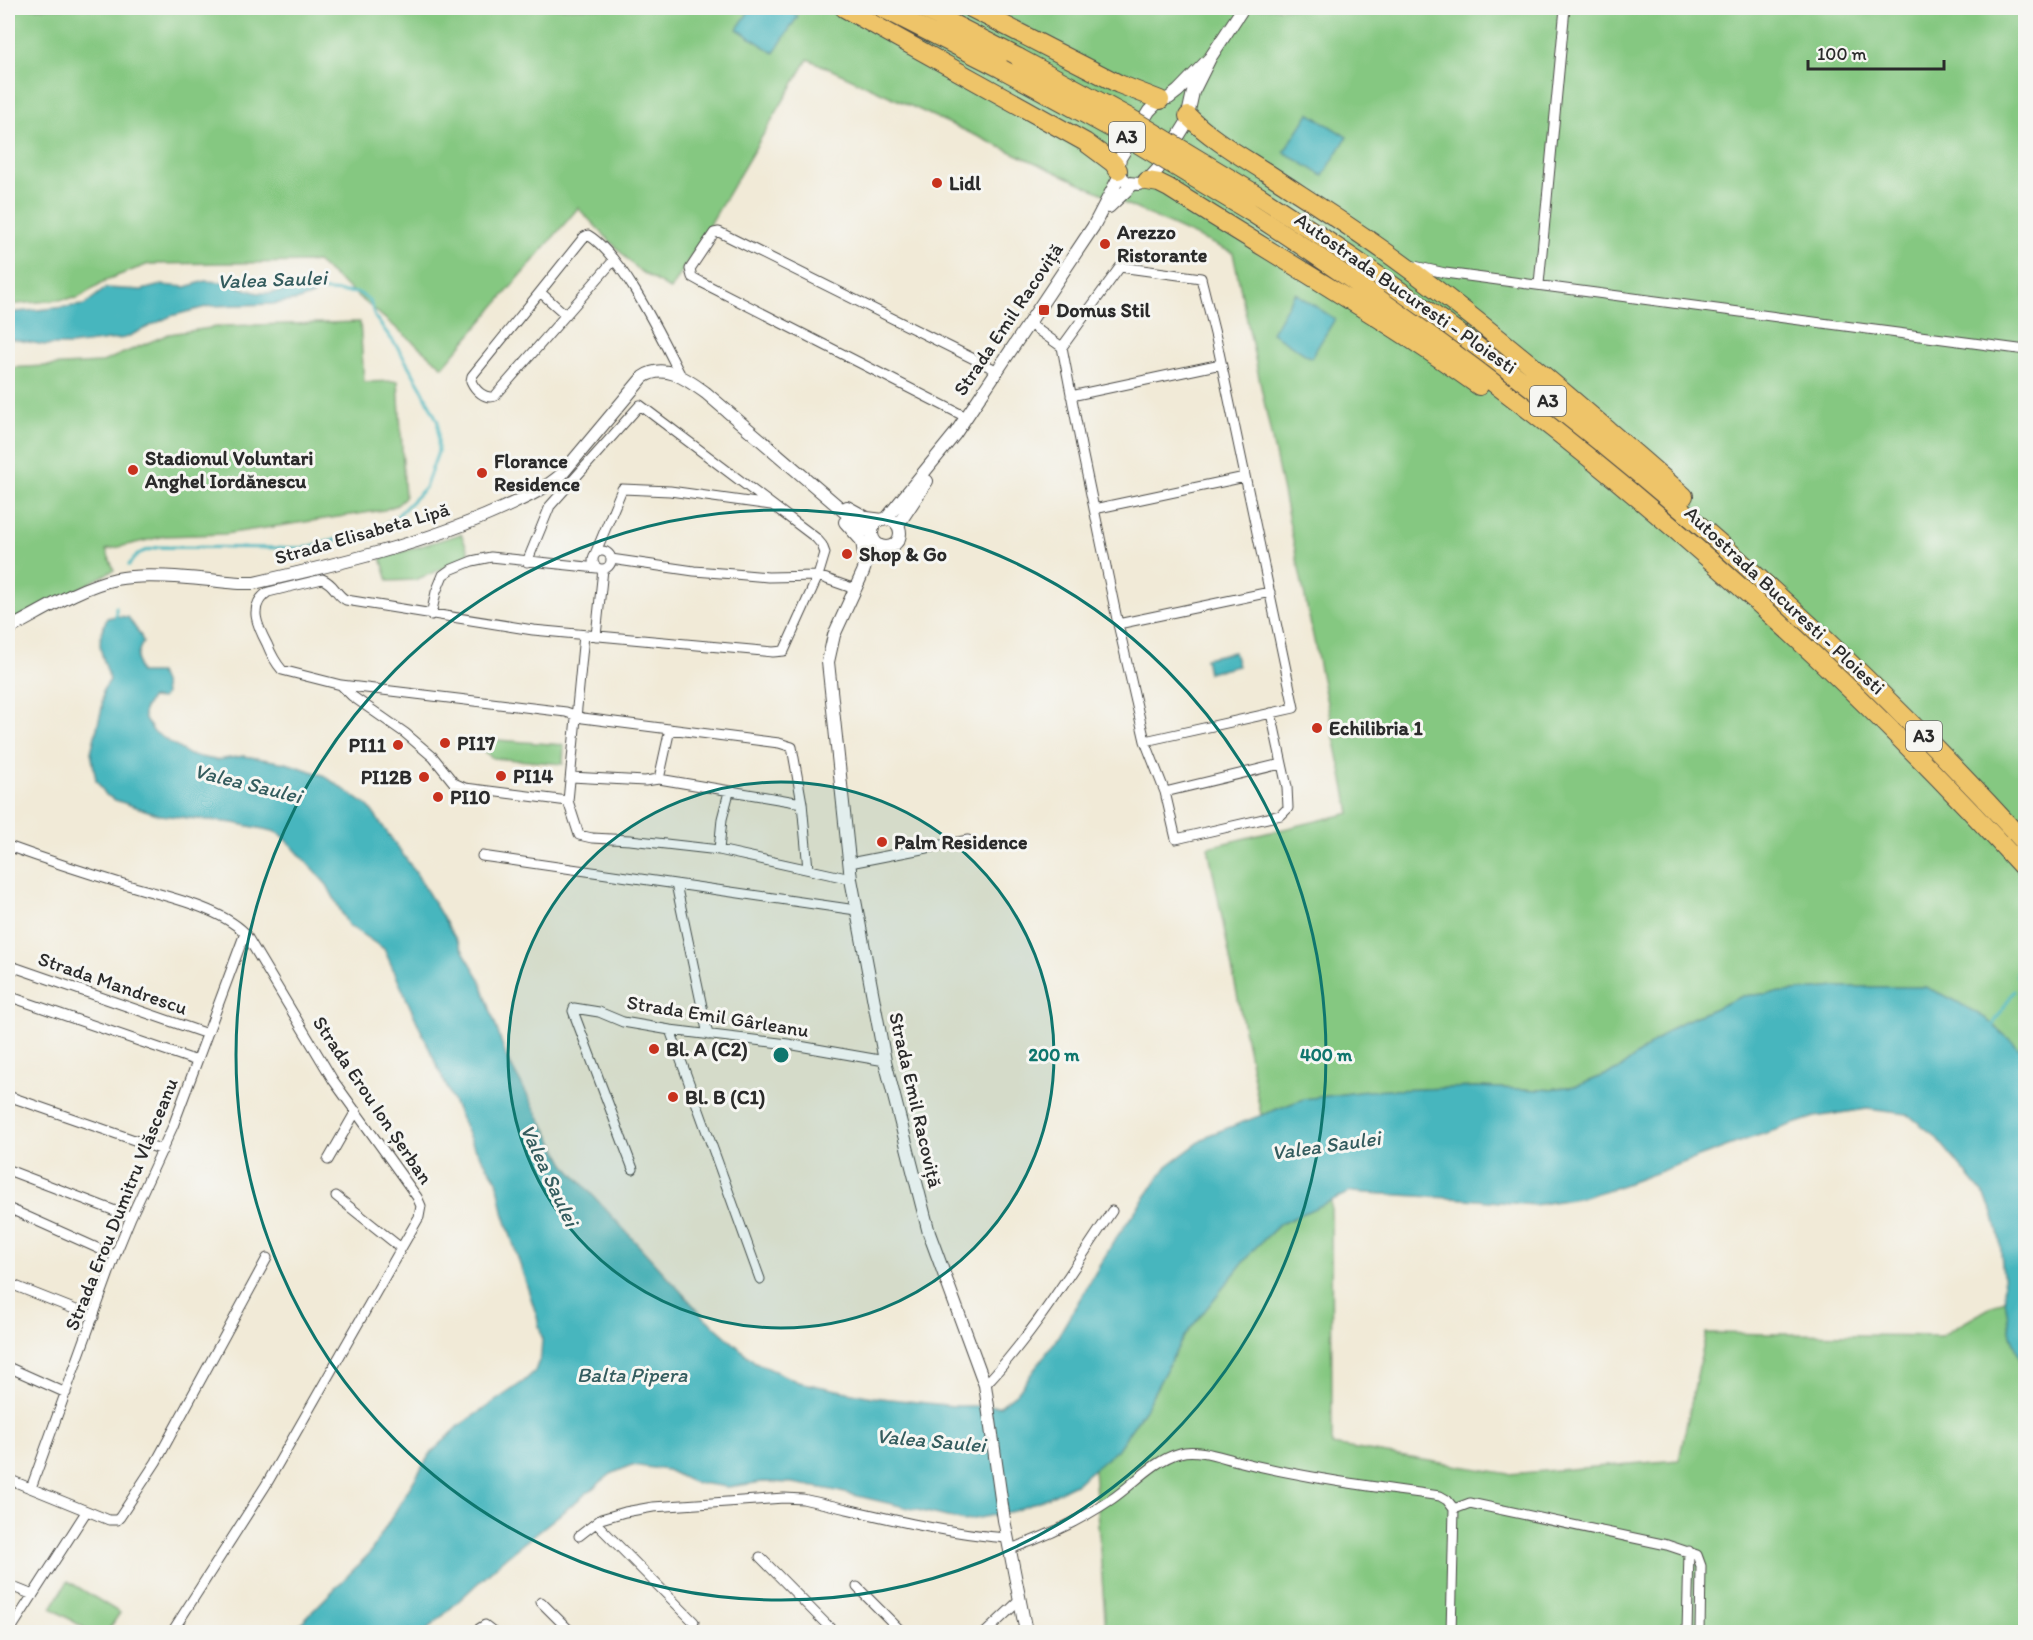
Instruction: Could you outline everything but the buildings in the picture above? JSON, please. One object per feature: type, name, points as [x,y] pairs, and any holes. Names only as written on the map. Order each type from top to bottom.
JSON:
[{"type":"highway","points":[[844,8],[1085,142],[1113,163],[1119,172]]},
{"type":"highway","name":"Autostrada Bucuresti - Ploiesti","points":[[882,8],[1254,203],[1390,284],[1563,413],[1681,509],[1818,632],[1911,723],[2025,844]]},
{"type":"highway","name":"Autostrada Bucuresti - Ploiesti","points":[[922,8],[1130,118],[1254,203],[1329,264],[1432,336],[1566,439],[1676,529],[1752,596],[1862,700],[1972,812],[2025,871]]},
{"type":"highway","points":[[971,8],[1119,84],[1164,99]]},
{"type":"highway","points":[[1188,114],[1214,140],[1350,227],[1400,262],[1552,383],[1760,565],[1818,632]]},
{"type":"highway","points":[[1140,182],[1159,183],[1169,188],[1395,328],[1467,378],[1615,488],[1676,529]]},
{"type":"street","points":[[1210,58],[1243,8]]},
{"type":"street","points":[[1539,284],[1565,8]]},
{"type":"street","name":"Strada Emil Racoviță","points":[[1093,227],[1119,172],[1120,158],[1149,111],[1164,99],[1178,92],[1210,58]]},
{"type":"street","name":"Strada Emil Racoviță","points":[[876,540],[890,546],[897,542],[900,534],[898,525],[996,370],[1093,227],[1113,202],[1158,169],[1183,130],[1193,92],[1210,58]]},
{"type":"street","points":[[1164,99],[1183,103],[1188,114]]},
{"type":"street","points":[[1119,172],[1128,183],[1140,182]]},
{"type":"street","points":[[966,417],[700,282],[692,277],[690,269],[714,233],[719,232],[996,370]]},
{"type":"street","points":[[614,260],[495,396],[485,397],[472,385],[472,376],[584,237],[588,235],[614,260],[623,271],[681,376]]},
{"type":"street","points":[[1400,262],[1445,273],[2025,350]]},
{"type":"street","points":[[1060,345],[1120,267],[1201,278],[1294,708],[1145,741]]},
{"type":"street","points":[[540,292],[566,315]]},
{"type":"street","points":[[1028,323],[1060,345],[1118,624],[1145,741],[1165,792],[1176,839],[1281,815],[1288,808],[1287,787],[1271,712]]},
{"type":"street","points":[[1071,396],[1221,364]]},
{"type":"street","name":"Strada Elisabeta Lipă","points":[[8,629],[84,590],[110,580],[153,577],[254,583],[402,546],[480,518],[541,491],[551,484],[562,474],[643,377],[659,371],[681,376],[719,404],[876,540]]},
{"type":"street","points":[[527,561],[550,506],[640,405],[816,538],[825,553],[818,576],[784,651],[773,652],[533,630],[431,615],[346,600],[340,597],[334,586],[322,579],[268,592],[261,597],[255,610],[257,625],[276,663],[282,669],[341,685],[566,712],[583,718],[779,743],[792,747],[802,802],[808,869]]},
{"type":"street","name":"Strada Emil Racoviță","points":[[955,434],[884,519],[875,524],[876,540],[870,565],[864,567],[834,634],[828,662],[851,879],[885,1061],[929,1233],[985,1385],[1004,1520],[1026,1632]]},
{"type":"street","points":[[792,465],[793,473],[858,535],[864,548],[864,567]]},
{"type":"street","name":"Strada Elisabeta Lipă","points":[[792,465],[805,471],[856,513],[867,518],[884,519]]},
{"type":"street","points":[[1094,509],[1245,477]]},
{"type":"street","points":[[600,568],[593,563],[595,554],[622,489],[670,491],[774,506]]},
{"type":"street","points":[[884,519],[898,525]]},
{"type":"street","points":[[431,615],[443,575],[472,561],[491,557],[600,568],[610,565],[611,559],[606,552],[600,551],[595,554]]},
{"type":"street","points":[[611,559],[714,573],[768,577],[818,576],[855,589]]},
{"type":"street","points":[[596,636],[600,568]]},
{"type":"street","points":[[1118,624],[1270,592]]},
{"type":"street","points":[[584,635],[568,801],[579,835],[719,850],[851,879]]},
{"type":"street","points":[[341,685],[352,696],[405,733],[433,757],[454,783],[465,788],[568,801]]},
{"type":"street","points":[[659,779],[670,729]]},
{"type":"street","points":[[1165,792],[1281,764]]},
{"type":"street","points":[[571,777],[645,781],[659,779],[802,802]]},
{"type":"street","points":[[719,850],[722,819],[729,792]]},
{"type":"street","points":[[850,863],[968,840]]},
{"type":"street","name":"Strada Erou Ion Șerban","points":[[8,846],[62,866],[197,906],[231,920],[245,933],[333,1080],[417,1197],[421,1206],[419,1217],[266,1485],[172,1632]]},
{"type":"street","points":[[482,856],[856,910]]},
{"type":"street","points":[[676,884],[708,1035]]},
{"type":"street","name":"Strada Erou Dumitru Vlăsceanu","points":[[31,1488],[115,1256],[163,1150],[245,933]]},
{"type":"street","name":"Strada Mandrescu","points":[[8,965],[207,1034]]},
{"type":"street","points":[[8,996],[197,1061]]},
{"type":"street","name":"Strada Emil Gârleanu","points":[[633,1169],[573,1011],[574,1008],[599,1012],[623,1022],[788,1044],[885,1061]]},
{"type":"street","points":[[670,1030],[760,1279]]},
{"type":"street","points":[[8,1096],[163,1150]]},
{"type":"street","points":[[328,1161],[338,1147],[356,1111]]},
{"type":"street","points":[[8,1170],[131,1217]]},
{"type":"street","points":[[336,1196],[401,1248]]},
{"type":"street","points":[[8,1208],[115,1256]]},
{"type":"street","points":[[985,1385],[1004,1364],[1051,1301],[1112,1211]]},
{"type":"street","points":[[8,1479],[109,1520],[117,1520],[123,1515],[156,1462],[267,1258]]},
{"type":"street","points":[[8,1283],[94,1317]]},
{"type":"street","points":[[8,1368],[66,1393]]},
{"type":"street","points":[[579,1536],[601,1519],[625,1512],[653,1507],[784,1498],[803,1499],[987,1536],[1009,1543],[1034,1541],[1102,1505],[1171,1456],[1185,1452],[1221,1457],[1324,1481],[1440,1497],[1447,1500],[1454,1509],[1451,1632]]},
{"type":"street","points":[[1454,1509],[1470,1503],[1689,1551],[1697,1555],[1701,1561],[1700,1632]]},
{"type":"street","points":[[9,1632],[86,1512]]},
{"type":"street","points":[[596,1523],[694,1622]]},
{"type":"street","points":[[1687,1632],[1689,1551]]},
{"type":"street","points":[[760,1557],[834,1632]]},
{"type":"street","points":[[8,1586],[33,1595]]},
{"type":"street","points":[[857,1587],[902,1632]]},
{"type":"street","points":[[986,1632],[1020,1600]]},
{"type":"street","points":[[541,1602],[571,1632]]},
{"type":"street","points":[[474,1632],[485,1625],[494,1632]]},
{"type":"green space","points":[[8,8],[2025,8],[2025,1053],[1985,1018],[1925,987],[1837,987],[1743,996],[1676,1025],[1618,1070],[1577,1086],[1540,1090],[1478,1087],[1367,1091],[1304,1099],[1261,1115],[1208,847],[1350,813],[1233,253],[808,59],[671,290],[637,269],[578,208],[443,367],[317,262],[149,264],[106,280],[78,298],[8,305]]},
{"type":"green space","points":[[360,322],[364,382],[398,381],[405,498],[397,505],[384,510],[225,534],[165,536],[106,550],[114,570],[8,627],[8,368],[100,363],[169,334],[224,326]]},
{"type":"green space","points":[[461,534],[471,557],[415,580],[388,581],[381,558]]},
{"type":"green space","points":[[484,739],[564,745],[563,764],[493,758],[483,751]]},
{"type":"green space","points":[[1331,1200],[1332,1445],[1509,1474],[1679,1460],[1706,1333],[1941,1336],[2005,1299],[2011,1335],[2025,1372],[2025,1632],[1470,1632],[1450,1630],[1449,1632],[1106,1632],[1094,1469],[1117,1450],[1145,1409],[1183,1338],[1253,1250],[1280,1224]]},
{"type":"green space","points":[[68,1581],[120,1613],[107,1632],[91,1632],[51,1608]]},
{"type":"water","points":[[751,8],[786,8],[798,16],[774,53],[737,29]]},
{"type":"water","points":[[1309,113],[1347,137],[1323,176],[1284,152]]},
{"type":"water","points":[[205,281],[226,282],[260,293],[303,288],[317,289],[313,295],[299,300],[272,304],[210,306],[171,316],[125,338],[70,345],[45,345],[8,340],[8,313],[84,305],[106,288],[142,290],[161,285],[186,287]]},
{"type":"water","points":[[1295,293],[1335,319],[1311,358],[1272,333]]},
{"type":"water","name":"Balta Pipera","points":[[128,617],[141,636],[143,642],[137,661],[140,673],[159,673],[164,685],[165,695],[162,699],[151,698],[144,710],[144,717],[153,731],[189,755],[216,760],[244,756],[286,763],[323,775],[369,807],[416,873],[480,979],[506,1056],[566,1166],[705,1318],[755,1362],[798,1382],[872,1397],[954,1406],[1000,1406],[1017,1393],[1054,1343],[1114,1241],[1167,1166],[1209,1135],[1304,1099],[1367,1091],[1478,1087],[1540,1090],[1577,1086],[1618,1070],[1676,1025],[1743,996],[1837,987],[1925,987],[1985,1018],[2025,1053],[2025,1372],[2011,1335],[2000,1241],[1994,1216],[1985,1196],[1935,1136],[1907,1114],[1867,1109],[1815,1117],[1584,1197],[1534,1205],[1350,1192],[1280,1224],[1253,1250],[1183,1338],[1145,1409],[1117,1450],[1075,1484],[1014,1511],[964,1521],[793,1483],[763,1482],[728,1487],[692,1482],[667,1470],[632,1465],[611,1474],[506,1557],[425,1632],[292,1632],[370,1553],[430,1454],[460,1425],[523,1382],[535,1371],[541,1355],[542,1338],[503,1212],[497,1180],[473,1145],[384,949],[348,925],[327,885],[282,835],[234,823],[160,815],[115,800],[106,795],[96,780],[91,752],[102,708],[103,690],[110,680],[100,643],[107,618]]},
{"type":"water","points":[[1234,652],[1238,666],[1208,673],[1205,658]]},
{"type":"waterway","name":"Valea Saulei","points":[[129,565],[142,552],[159,547],[303,548],[367,532],[392,521],[425,488],[438,452],[438,422],[421,387],[398,348],[375,317],[370,301],[359,293],[314,290]]},
{"type":"waterway","name":"Valea Saulei","points":[[116,607],[116,620]]},
{"type":"waterway","points":[[2017,976],[2026,932]]},
{"type":"waterway","points":[[1993,1025],[2014,991]]},
{"type":"place","name":"Lidl","points":[[937,183]]},
{"type":"place","name":"Arezzo Ristorante","points":[[1105,244]]},
{"type":"place","name":"Domus Stil","points":[[1044,310]]},
{"type":"place","name":"Stadionul Voluntari Anghel Iordănescu","points":[[133,470]]},
{"type":"place","name":"Florance Residence","points":[[482,473]]},
{"type":"place","name":"Shop & Go","points":[[847,554]]},
{"type":"place","name":"Echilibria 1","points":[[1317,728]]},
{"type":"place","name":"PI17","points":[[445,743]]},
{"type":"place","name":"PI11","points":[[398,745]]},
{"type":"place","name":"PI14","points":[[501,776]]},
{"type":"place","name":"PI12B","points":[[424,777]]},
{"type":"place","name":"PI10","points":[[438,797]]},
{"type":"place","name":"Palm Residence","points":[[882,842]]},
{"type":"place","name":"Bl. A (C2)","points":[[654,1049]]},
{"type":"place","name":"Bl. B (C1)","points":[[673,1097]]}]
